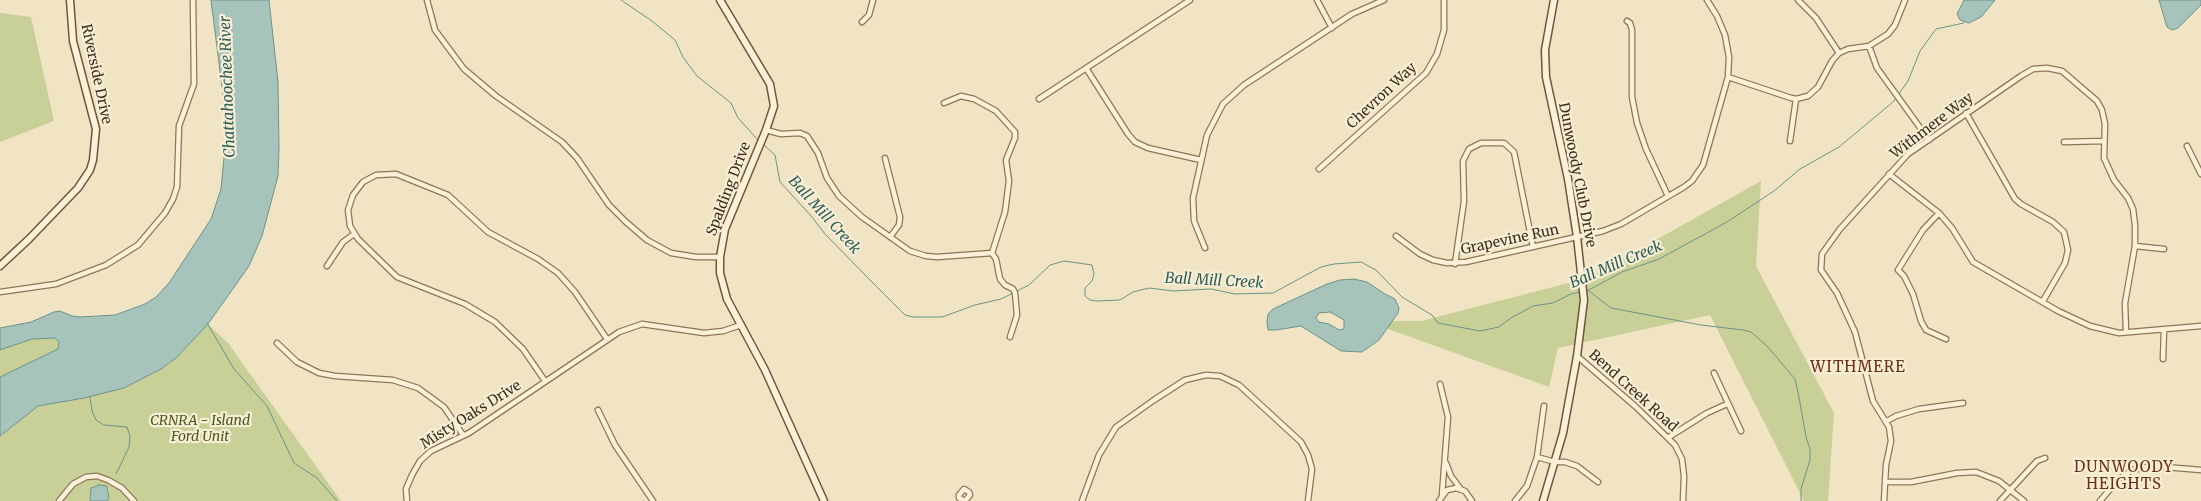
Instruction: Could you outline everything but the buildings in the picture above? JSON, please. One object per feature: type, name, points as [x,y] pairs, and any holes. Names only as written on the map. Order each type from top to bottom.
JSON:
[{"type":"street","name":"Riverside Drive","points":[[0,266],[78,188],[87,175],[93,160],[96,129],[73,42],[70,0]]},
{"type":"street","points":[[0,292],[56,284],[106,265],[138,246],[166,213],[177,187],[179,126],[194,84],[193,0]]},
{"type":"street","points":[[427,0],[436,30],[464,69],[496,96],[562,142],[577,158],[609,205],[626,222],[647,240],[671,253],[696,257],[720,257]]},
{"type":"street","name":"Spalding Drive","points":[[720,0],[770,84],[774,106],[725,229],[720,257],[724,288],[765,370],[824,501]]},
{"type":"street","points":[[862,22],[869,14],[872,0]]},
{"type":"street","points":[[1039,99],[1190,0]]},
{"type":"street","points":[[1317,0],[1332,28]]},
{"type":"street","points":[[1204,248],[1194,221],[1192,208],[1201,160],[1210,126],[1223,104],[1232,94],[1332,28],[1368,6],[1384,0]]},
{"type":"street","name":"Chevron Way","points":[[1319,169],[1426,73],[1437,54],[1444,30],[1444,0]]},
{"type":"street","name":"Dunwoody Club Drive","points":[[1543,501],[1563,433],[1577,356],[1584,300],[1568,179],[1546,77],[1545,50],[1554,0]]},
{"type":"street","name":"Grapevine Run","points":[[1396,236],[1427,258],[1454,264],[1603,231],[1621,224],[1692,181],[1703,165],[1728,77],[1729,57],[1725,35],[1708,0]]},
{"type":"street","points":[[1798,0],[1816,18],[1839,53]]},
{"type":"street","points":[[1728,77],[1796,99],[1808,96],[1818,88],[1832,61],[1839,53],[1848,49],[1869,46],[1882,39],[1892,30],[1905,0]]},
{"type":"street","points":[[1627,20],[1632,30],[1632,97],[1635,115],[1646,148],[1668,196]]},
{"type":"street","points":[[1869,46],[1877,68],[1929,140]]},
{"type":"street","points":[[1086,68],[1135,142],[1148,148],[1201,160]]},
{"type":"street","name":"Withmere Way","points":[[1884,501],[1886,465],[1891,442],[1887,421],[1874,401],[1855,332],[1837,293],[1822,274],[1820,265],[1822,254],[1908,154],[2028,72],[2047,68],[2058,69],[2067,74],[2097,101],[2104,116],[2104,158],[2133,209],[2135,246],[2125,303],[2126,332]]},
{"type":"street","points":[[944,103],[960,96],[974,99],[996,111],[1014,132],[1015,138],[1006,160],[1009,181],[1005,212],[992,253]]},
{"type":"street","points":[[1790,141],[1796,99]]},
{"type":"street","points":[[1966,113],[2015,199],[2053,222],[2064,232],[2068,250],[2065,263],[2043,301]]},
{"type":"street","points":[[766,130],[781,134],[800,133],[807,136],[818,152],[828,178],[839,196],[862,217],[910,251],[926,256],[992,253]]},
{"type":"street","points":[[2064,142],[2104,140]]},
{"type":"street","points":[[1454,264],[1464,201],[1463,161],[1469,149],[1481,143],[1493,141],[1504,143],[1514,152],[1533,247]]},
{"type":"street","points":[[2187,146],[2201,174]]},
{"type":"street","points":[[885,158],[900,217],[899,225],[890,237]]},
{"type":"street","points":[[546,381],[523,349],[495,322],[465,304],[397,278],[354,234],[348,219],[350,203],[357,188],[370,178],[382,174],[396,174],[439,190],[456,202],[488,232],[538,259],[558,274],[575,292],[607,339],[625,328],[642,324],[704,333],[723,331],[741,325]]},
{"type":"street","points":[[1889,174],[1939,213],[1952,228],[1973,262],[2058,311],[2090,326],[2111,332],[2164,330],[2201,326]]},
{"type":"street","points":[[1939,213],[1923,230],[1898,270],[1904,276],[1913,294],[1921,321],[1926,330],[1946,339]]},
{"type":"street","points":[[327,266],[343,242],[354,234]]},
{"type":"street","points":[[2135,246],[2164,249]]},
{"type":"street","points":[[992,253],[996,259],[1000,280],[1013,289],[1015,293],[1017,315],[1010,336]]},
{"type":"street","points":[[2163,359],[2164,330]]},
{"type":"street","name":"Misty Oaks Drive","points":[[406,501],[408,483],[420,461],[439,445],[463,435],[607,339]]},
{"type":"street","points":[[277,343],[297,362],[319,373],[393,380],[418,388],[444,407],[463,435]]},
{"type":"street","name":"Bend Creek Road","points":[[1577,356],[1669,437],[1682,459],[1684,476],[1683,501]]},
{"type":"street","points":[[1714,374],[1727,404],[1736,417],[1740,431]]},
{"type":"street","points":[[1082,501],[1099,455],[1116,427],[1151,401],[1185,380],[1206,375],[1220,376],[1239,385],[1301,442],[1308,455],[1312,469],[1308,501]]},
{"type":"street","points":[[1439,501],[1442,495],[1446,462],[1448,417],[1440,384]]},
{"type":"street","points":[[1669,437],[1707,413],[1727,404]]},
{"type":"street","points":[[1887,421],[1896,416],[1919,409],[1963,404]]},
{"type":"street","points":[[1515,501],[1527,486],[1537,457],[1544,406]]},
{"type":"street","points":[[598,410],[615,445],[652,501]]},
{"type":"street","points":[[1537,457],[1577,466],[1598,482]]},
{"type":"street","points":[[2000,501],[2037,461],[2045,458]]},
{"type":"street","points":[[1446,462],[1451,476],[1460,488],[1478,501]]},
{"type":"street","points":[[2100,501],[2118,480],[2132,470],[2153,466],[2201,470]]},
{"type":"street","points":[[1885,482],[1911,482],[1969,471],[1999,481],[2024,501]]},
{"type":"street","points":[[59,501],[73,484],[86,477],[97,476],[122,488],[134,501]]},
{"type":"street","points":[[1442,495],[1450,489],[1460,488]]},
{"type":"street","points":[[1470,496],[1472,501]]},
{"type":"green space","points":[[0,13],[31,17],[54,121],[0,142]]},
{"type":"green space","points":[[1761,181],[1756,266],[1834,413],[1828,501],[1804,501],[1710,315],[1558,348],[1549,387],[1366,321],[1421,321],[1588,278]]},
{"type":"green space","name":"CRNRA - Island Ford Unit","points":[[208,324],[228,343],[341,501],[107,501],[109,491],[107,486],[103,485],[91,487],[90,501],[0,501],[0,436],[38,406],[84,398],[124,388],[161,369],[176,358]]},
{"type":"green space","points":[[55,338],[59,342],[58,349],[0,377],[0,350],[32,339]]},
{"type":"water","name":"Chattahoochee River","points":[[211,0],[269,0],[278,82],[278,176],[262,236],[249,266],[208,324],[176,358],[161,369],[124,388],[84,398],[38,406],[0,436],[0,377],[58,349],[59,342],[55,338],[32,339],[0,350],[0,328],[31,322],[60,311],[80,317],[115,315],[145,304],[156,297],[169,283],[211,219],[221,189],[227,126]]},
{"type":"water","points":[[1964,0],[1995,0],[1981,17],[1969,23],[1960,20],[1957,14]]},
{"type":"water","points":[[2159,0],[2201,0],[2201,5],[2178,28],[2172,30],[2167,27]]},
{"type":"water","points":[[1354,279],[1367,282],[1395,299],[1399,308],[1398,313],[1379,340],[1362,352],[1341,351],[1301,326],[1268,330],[1268,314],[1273,309],[1340,280]],"holes":[[[1330,312],[1344,320],[1344,329],[1339,330],[1329,324],[1319,322],[1316,318],[1319,313]]]},
{"type":"water","points":[[99,485],[107,486],[109,498],[107,501],[90,501],[91,488]]},
{"type":"waterway","name":"Ball Mill Creek","points":[[621,0],[652,21],[675,40],[683,57],[697,76],[731,103],[738,118],[758,140]]},
{"type":"waterway","name":"Ball Mill Creek","points":[[1585,292],[1622,272],[1659,259],[1727,222],[1774,191],[1800,169],[1839,147],[1893,102],[1908,81],[1920,51],[1936,29],[1964,23]]},
{"type":"waterway","name":"Ball Mill Creek","points":[[763,144],[775,155],[780,182],[825,234],[905,315],[913,317],[942,317],[975,305],[1001,299],[1029,285],[1050,265],[1064,261],[1092,265],[1094,274],[1092,281],[1085,288],[1085,296],[1090,300],[1097,301],[1120,300],[1133,292],[1149,288],[1173,291],[1211,289],[1235,294],[1273,293],[1321,267],[1361,262],[1376,270],[1402,297],[1432,315],[1438,323],[1480,331],[1499,327],[1533,306],[1553,303],[1571,294],[1581,292]]},
{"type":"waterway","points":[[1589,291],[1611,308],[1701,325],[1743,330],[1751,332],[1767,346],[1795,379],[1799,397],[1810,449],[1810,460],[1801,489],[1801,501]]},
{"type":"waterway","points":[[207,323],[234,369],[267,406],[294,463],[317,478],[337,501]]},
{"type":"waterway","points":[[90,397],[92,411],[96,420],[104,425],[127,427],[130,436],[129,447],[116,474]]},
{"type":"district","name":"WITHMERE","points":[[1858,368]]},
{"type":"district","name":"DUNWOODY HEIGHTS","points":[[2124,476]]}]
